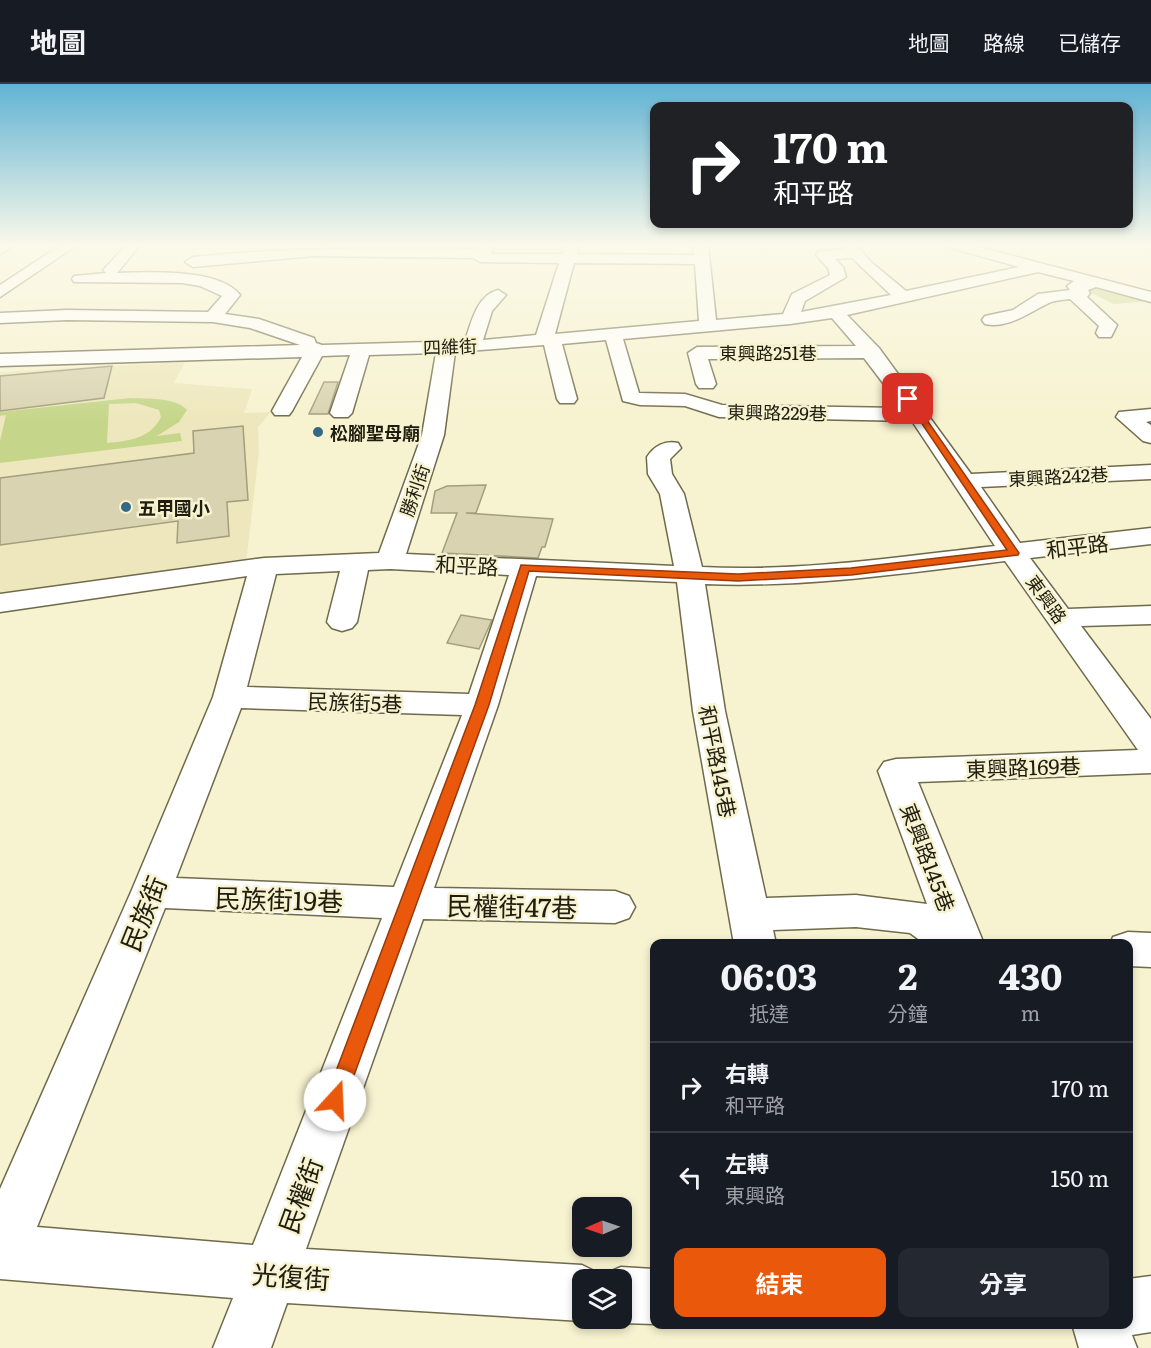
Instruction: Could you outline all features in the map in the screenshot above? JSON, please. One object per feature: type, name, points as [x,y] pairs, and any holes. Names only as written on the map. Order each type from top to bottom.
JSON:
[{"type":"street","points":[[213,317],[224,304]]},
{"type":"street","points":[[472,346],[484,310],[490,304]]},
{"type":"street","points":[[557,304],[548,339],[567,399]]},
{"type":"street","points":[[707,304],[708,325]]},
{"type":"street","points":[[790,319],[796,304]]},
{"type":"street","name":"四維街","points":[[0,360],[472,346],[790,319],[872,304]]},
{"type":"street","points":[[991,320],[1019,314],[1035,304]]},
{"type":"street","points":[[1088,304],[1108,325],[1105,333]]},
{"type":"street","name":"東興路","points":[[836,312],[872,352],[919,415],[1060,618],[1151,742]]},
{"type":"street","points":[[0,318],[67,315],[213,317],[253,323],[323,349],[282,411]]},
{"type":"street","name":"東興路229巷","points":[[613,334],[630,397],[637,399],[677,399],[703,403],[719,411],[919,415]]},
{"type":"street","name":"勝利街","points":[[390,561],[433,435],[446,347]]},
{"type":"street","points":[[341,413],[362,348]]},
{"type":"street","name":"東興路251巷","points":[[706,384],[697,352],[872,352]]},
{"type":"street","points":[[1151,415],[1127,417],[1151,436]]},
{"type":"street","name":"和平路145巷","points":[[670,448],[658,457],[660,474],[672,494],[690,576],[709,711],[751,929]]},
{"type":"street","name":"東興路242巷","points":[[964,481],[1151,472]]},
{"type":"street","name":"和平路","points":[[0,603],[264,567],[390,561],[738,577],[851,572],[1151,536]]},
{"type":"street","points":[[342,622],[356,562]]},
{"type":"street","name":"民族街","points":[[0,1251],[151,892],[229,697],[264,567]]},
{"type":"street","name":"民權街","points":[[242,1348],[482,705],[525,567]]},
{"type":"street","points":[[1060,618],[1151,615]]},
{"type":"street","name":"民族街5巷","points":[[229,697],[482,705]]},
{"type":"street","name":"東興路169巷","points":[[896,771],[1151,761]]},
{"type":"street","name":"東興路145巷","points":[[896,771],[959,939]]},
{"type":"street","name":"民族街19巷","points":[[151,892],[408,903]]},
{"type":"street","name":"民權街47巷","points":[[408,903],[615,908]]},
{"type":"street","name":"東興路145巷","points":[[751,929],[856,911],[920,918],[953,939]]},
{"type":"street","points":[[1133,950],[1151,950]]},
{"type":"street","name":"光復街","points":[[0,1251],[269,1274],[572,1292]]},
{"type":"street","points":[[632,1296],[650,1297]]},
{"type":"street","points":[[1133,1306],[1151,1304]]},
{"type":"street","points":[[1102,1329],[1108,1348]]},
{"type":"shaded area","name":"五甲國小","points":[[185,362],[174,383],[252,389],[244,413],[271,412],[258,427],[259,451],[246,563],[0,594],[0,372]]},
{"type":"green space","points":[[130,398],[169,401],[187,410],[179,422],[157,436],[180,433],[182,441],[0,463],[0,441],[6,415],[0,416],[0,412]],"holes":[[[136,403],[159,410],[161,417],[157,424],[145,434],[107,443],[109,404]]]},
{"type":"building","points":[[112,366],[104,398],[0,411],[0,376]]},
{"type":"building","points":[[324,382],[338,382],[328,414],[309,414]]},
{"type":"building","points":[[243,426],[248,500],[227,502],[229,536],[177,543],[178,521],[0,545],[0,478],[194,453],[193,431]]},
{"type":"building","points":[[486,485],[476,513],[466,513],[553,519],[545,547],[542,547],[538,558],[442,553],[457,513],[431,513],[435,491],[447,486]]},
{"type":"building","points":[[461,615],[492,620],[479,649],[447,643]]},
{"type":"place","name":"松腳聖母廟","points":[[318,432]]},
{"type":"place","name":"五甲國小","points":[[126,507]]},
{"type":"route","points":[[335,1100],[482,705],[525,567],[738,577],[851,572],[1014,553],[908,399]]}]
